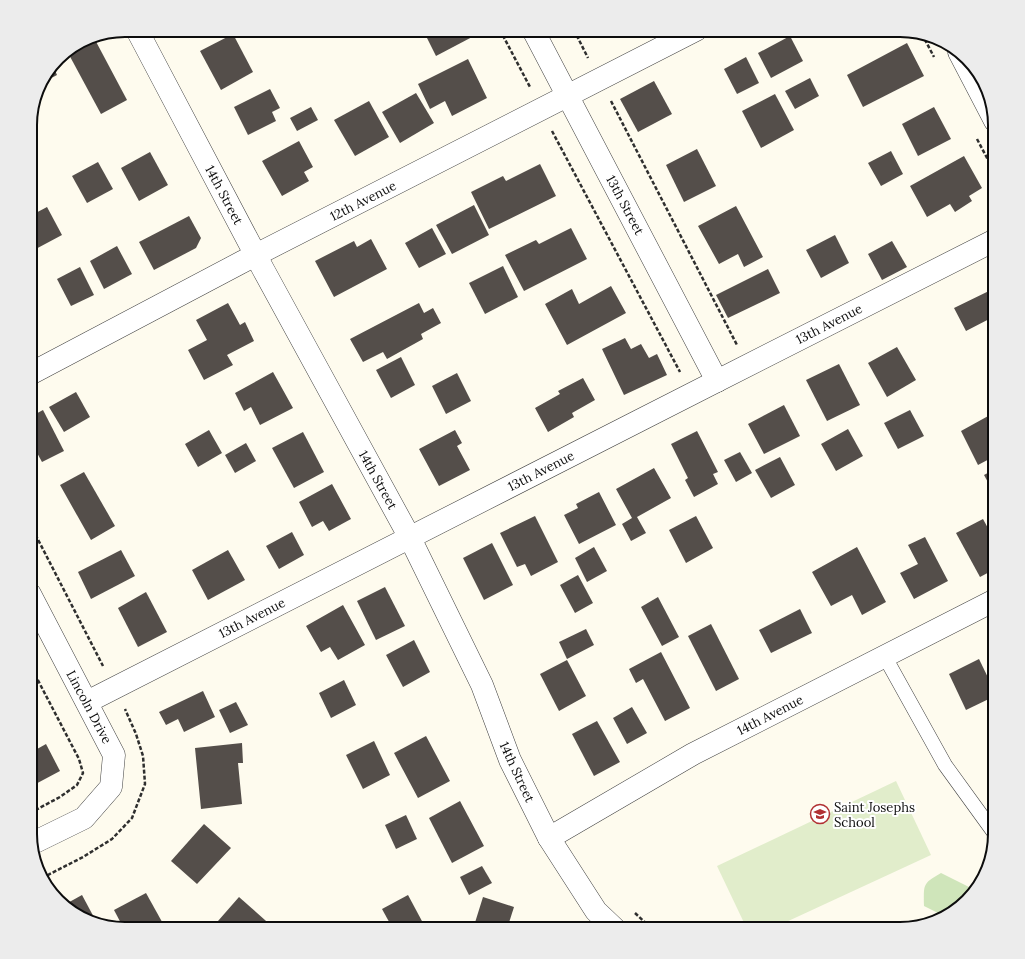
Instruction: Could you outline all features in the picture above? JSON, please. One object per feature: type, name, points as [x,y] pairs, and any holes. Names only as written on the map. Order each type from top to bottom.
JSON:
[{"type":"street","name":"14th Street","points":[[141,37],[256,256],[410,538],[482,685],[510,760],[592,920]]},
{"type":"street","name":"13th Street","points":[[537,37],[717,380]]},
{"type":"street","name":"12th Avenue","points":[[37,370],[682,37]]},
{"type":"street","points":[[969,70],[984,99]]},
{"type":"street","name":"13th Avenue","points":[[87,702],[717,380],[988,244]]},
{"type":"street","name":"14th Avenue","points":[[550,838],[693,754],[988,604]]},
{"type":"street","name":"Lincoln Drive","points":[[37,607],[114,755],[111,787],[84,818],[37,841]]},
{"type":"lane","points":[[885,657],[945,765],[988,824]]},
{"type":"path","points":[[504,37],[532,92]]},
{"type":"path","points":[[578,37],[591,63]]},
{"type":"path","points":[[610,99],[737,346]]},
{"type":"path","points":[[549,126],[680,374]]},
{"type":"path","points":[[37,538],[105,669]]},
{"type":"path","points":[[37,678],[79,759],[83,773],[77,785],[60,798],[37,810]]},
{"type":"green space","points":[[896,781],[931,855],[786,922],[744,922],[717,866]]},
{"type":"green space","points":[[941,873],[970,887],[958,900],[938,913],[924,906],[924,889],[927,882]]},
{"type":"building","points":[[227,37],[235,37],[253,72],[221,90],[200,51]]},
{"type":"building","points":[[426,37],[472,37],[436,56]]},
{"type":"building","points":[[791,37],[803,61],[771,78],[758,53]]},
{"type":"building","points":[[96,42],[127,100],[101,114],[70,57],[86,46]]},
{"type":"building","points":[[907,43],[924,76],[863,107],[847,75]]},
{"type":"building","points":[[746,57],[759,83],[737,94],[724,69]]},
{"type":"building","points":[[468,59],[487,98],[452,116],[445,101],[430,109],[418,84]]},
{"type":"building","points":[[55,72],[57,75],[51,78]]},
{"type":"building","points":[[810,78],[819,96],[795,109],[785,91]]},
{"type":"building","points":[[654,81],[672,114],[638,132],[620,99]]},
{"type":"building","points":[[270,89],[280,108],[272,112],[276,121],[248,135],[234,107]]},
{"type":"building","points":[[416,93],[434,123],[400,143],[382,112]]},
{"type":"building","points":[[775,94],[794,130],[761,148],[742,111]]},
{"type":"building","points":[[369,101],[389,137],[355,156],[334,120]]},
{"type":"building","points":[[311,107],[318,120],[297,131],[290,118]]},
{"type":"building","points":[[934,107],[951,139],[918,156],[902,124]]},
{"type":"building","points":[[299,141],[313,167],[304,172],[309,181],[282,196],[262,161]]},
{"type":"building","points":[[697,149],[716,186],[684,202],[666,165]]},
{"type":"building","points":[[891,151],[903,174],[881,186],[868,163]]},
{"type":"building","points":[[150,152],[168,185],[139,201],[121,168]]},
{"type":"building","points":[[964,156],[982,188],[969,196],[972,201],[955,212],[950,204],[927,217],[910,186]]},
{"type":"building","points":[[98,162],[113,189],[87,203],[72,176]]},
{"type":"building","points":[[540,164],[556,196],[489,229],[471,192],[503,176],[506,181]]},
{"type":"building","points":[[474,205],[489,235],[452,254],[436,225]]},
{"type":"building","points":[[736,206],[763,257],[744,267],[738,254],[719,264],[698,226]]},
{"type":"building","points":[[47,207],[62,235],[37,248],[37,212]]},
{"type":"building","points":[[189,216],[201,238],[196,248],[154,270],[139,242]]},
{"type":"building","points":[[432,228],[446,254],[419,268],[405,243]]},
{"type":"building","points":[[571,228],[587,259],[524,291],[505,255],[536,240],[539,244]]},
{"type":"building","points":[[835,235],[849,263],[821,278],[806,250]]},
{"type":"building","points":[[371,239],[387,269],[334,297],[315,261],[354,241],[357,247]]},
{"type":"building","points":[[892,241],[907,267],[882,280],[868,254]]},
{"type":"building","points":[[117,246],[132,274],[104,289],[90,261]]},
{"type":"building","points":[[503,266],[518,297],[485,314],[469,283]]},
{"type":"building","points":[[80,267],[94,295],[71,306],[57,279]]},
{"type":"building","points":[[768,269],[780,293],[728,318],[716,295]]},
{"type":"building","points":[[611,286],[626,313],[567,345],[545,304],[572,289],[579,304]]},
{"type":"building","points":[[988,291],[988,320],[966,331],[954,308]]},
{"type":"building","points":[[228,303],[240,325],[245,322],[254,341],[227,355],[233,365],[204,380],[188,350],[207,340],[196,320]]},
{"type":"building","points":[[419,303],[424,313],[433,308],[441,323],[421,334],[423,339],[387,359],[383,352],[363,362],[350,339]]},
{"type":"building","points":[[625,338],[631,349],[641,344],[649,358],[657,354],[667,375],[624,395],[602,349]]},
{"type":"building","points":[[897,347],[916,380],[887,397],[868,363]]},
{"type":"building","points":[[401,357],[415,385],[391,398],[376,370]]},
{"type":"building","points":[[839,364],[860,405],[827,421],[806,380]]},
{"type":"building","points":[[273,372],[293,408],[260,425],[251,407],[244,411],[235,393]]},
{"type":"building","points":[[457,373],[471,401],[446,414],[432,386]]},
{"type":"building","points":[[583,378],[595,400],[572,413],[574,417],[548,432],[535,408],[560,394],[558,391]]},
{"type":"building","points":[[76,392],[90,417],[64,432],[49,407]]},
{"type":"building","points":[[784,405],[800,436],[764,454],[748,424]]},
{"type":"building","points":[[43,410],[64,451],[42,462],[37,453],[37,413]]},
{"type":"building","points":[[910,410],[924,436],[898,449],[884,423]]},
{"type":"building","points":[[988,416],[988,460],[978,465],[961,431]]},
{"type":"building","points":[[848,429],[863,456],[836,471],[821,444]]},
{"type":"building","points":[[209,430],[222,453],[198,467],[185,444]]},
{"type":"building","points":[[455,430],[462,443],[457,446],[470,470],[439,486],[419,449]]},
{"type":"building","points":[[697,431],[718,472],[713,474],[718,484],[694,497],[685,480],[688,478],[671,444]]},
{"type":"building","points":[[303,432],[324,472],[294,488],[272,448]]},
{"type":"building","points":[[246,443],[256,461],[235,473],[225,455]]},
{"type":"building","points":[[740,452],[752,473],[736,482],[724,460]]},
{"type":"building","points":[[780,457],[795,485],[771,498],[755,470]]},
{"type":"building","points":[[654,468],[671,498],[637,517],[646,533],[631,541],[622,524],[632,518],[616,489]]},
{"type":"building","points":[[84,472],[115,526],[91,540],[60,485]]},
{"type":"building","points":[[988,473],[988,482],[984,475]]},
{"type":"building","points":[[332,484],[351,519],[329,531],[323,521],[312,527],[299,502]]},
{"type":"building","points":[[599,492],[616,525],[579,544],[564,515],[578,508],[576,504]]},
{"type":"building","points":[[535,516],[558,562],[531,576],[525,564],[517,567],[500,533]]},
{"type":"building","points":[[696,516],[713,548],[686,563],[669,530]]},
{"type":"building","points":[[983,519],[988,528],[988,573],[980,577],[956,533]]},
{"type":"building","points":[[292,532],[304,555],[279,569],[266,546]]},
{"type":"building","points":[[925,537],[948,581],[914,599],[900,573],[918,564],[908,545]]},
{"type":"building","points":[[492,543],[513,585],[484,600],[463,558]]},
{"type":"building","points":[[594,547],[607,571],[587,582],[575,558]]},
{"type":"building","points":[[857,547],[886,602],[862,615],[852,595],[831,606],[812,572]]},
{"type":"building","points":[[121,550],[135,576],[91,599],[78,572]]},
{"type":"building","points":[[228,550],[245,580],[208,600],[192,570]]},
{"type":"building","points":[[578,575],[593,603],[575,613],[560,585]]},
{"type":"building","points":[[385,587],[405,626],[376,640],[357,601]]},
{"type":"building","points":[[146,592],[167,632],[138,647],[118,608]]},
{"type":"building","points":[[658,597],[679,637],[662,646],[641,607]]},
{"type":"building","points":[[343,605],[365,645],[338,660],[330,647],[321,652],[306,626]]},
{"type":"building","points":[[800,609],[812,633],[771,653],[759,630]]},
{"type":"building","points":[[711,624],[739,679],[716,691],[688,636]]},
{"type":"building","points":[[586,629],[594,645],[567,659],[559,642]]},
{"type":"building","points":[[414,640],[430,672],[403,687],[386,655]]},
{"type":"building","points":[[661,652],[690,708],[665,721],[643,679],[636,683],[629,669]]},
{"type":"building","points":[[979,659],[988,678],[988,699],[966,710],[949,674]]},
{"type":"building","points":[[567,660],[586,696],[559,711],[540,674]]},
{"type":"building","points":[[344,680],[356,705],[331,718],[319,693]]},
{"type":"building","points":[[203,691],[215,717],[184,732],[178,719],[166,725],[159,712]]},
{"type":"building","points":[[236,702],[248,725],[230,733],[219,710]]},
{"type":"building","points":[[632,707],[647,733],[627,744],[613,718]]},
{"type":"building","points":[[597,721],[620,762],[594,776],[572,734]]},
{"type":"building","points":[[426,736],[450,781],[418,798],[394,753]]},
{"type":"building","points":[[374,741],[390,775],[363,789],[346,755]]},
{"type":"building","points":[[242,743],[243,763],[238,763],[242,804],[201,809],[195,748]]},
{"type":"building","points":[[46,744],[60,771],[37,783],[37,749]]},
{"type":"building","points":[[460,801],[484,846],[452,863],[429,818]]},
{"type":"building","points":[[406,815],[417,839],[396,849],[385,825]]},
{"type":"building","points":[[204,824],[231,848],[197,884],[171,861]]},
{"type":"building","points":[[482,866],[492,883],[469,895],[460,877]]},
{"type":"building","points":[[146,893],[162,922],[120,922],[114,910]]},
{"type":"building","points":[[82,895],[93,915],[81,910],[70,902]]},
{"type":"building","points":[[408,895],[422,922],[389,922],[382,909]]},
{"type":"building","points":[[239,897],[267,922],[219,922],[218,921]]},
{"type":"building","points":[[483,897],[514,907],[509,922],[475,922]]},
{"type":"place","name":"Saint Josephs School","points":[[820,814]]}]
